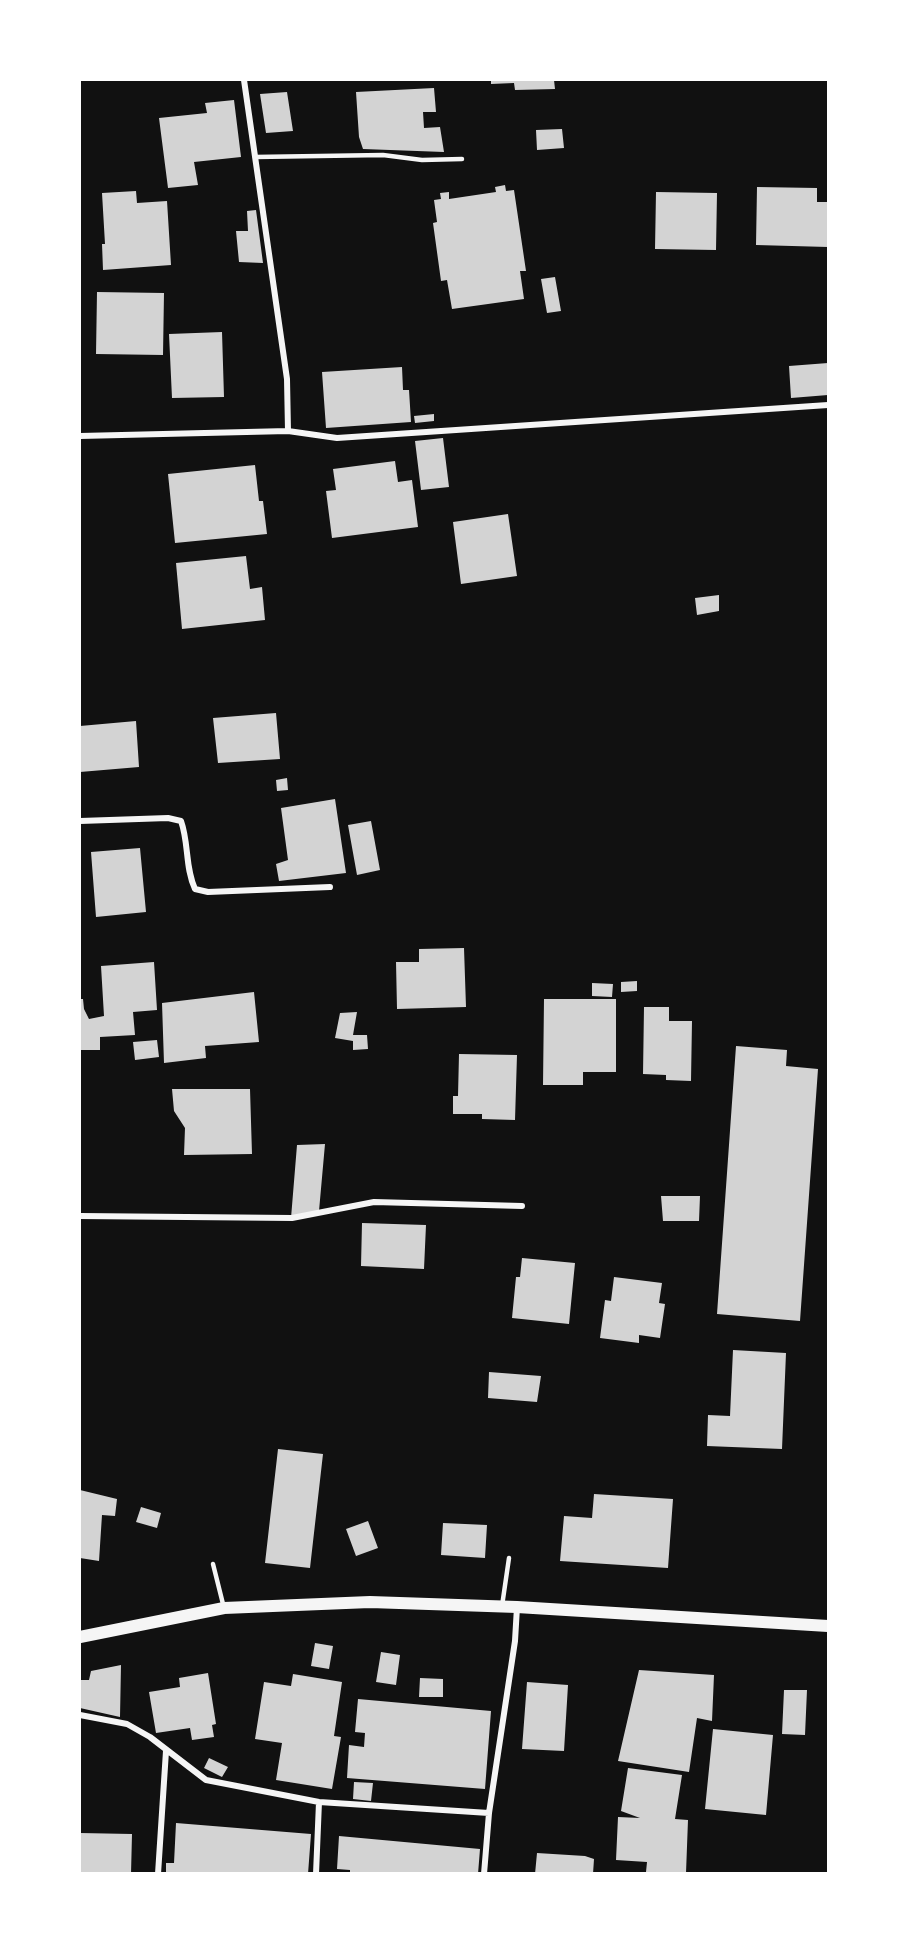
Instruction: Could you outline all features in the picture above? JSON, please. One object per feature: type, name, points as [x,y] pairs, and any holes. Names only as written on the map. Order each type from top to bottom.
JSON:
[{"type":"main road","points":[[80,1637],[224,1608],[370,1602],[502,1606],[828,1626]]},
{"type":"street","points":[[243,80],[287,379],[288,431]]},
{"type":"street","points":[[80,435],[288,431],[337,438],[828,405]]},
{"type":"street","points":[[80,821],[168,818],[181,821],[185,832],[189,878],[195,889],[208,892],[330,887]]},
{"type":"street","points":[[80,1216],[292,1218],[374,1202],[522,1206]]},
{"type":"street","points":[[484,1874],[489,1813],[515,1641],[517,1607]]},
{"type":"street","points":[[80,1715],[127,1724],[206,1780],[319,1802],[489,1813]]},
{"type":"street","points":[[158,1874],[166,1751]]},
{"type":"street","points":[[316,1874],[319,1802]]},
{"type":"lane","points":[[255,157],[372,155],[422,160],[462,159]]},
{"type":"lane","points":[[502,1606],[509,1558]]},
{"type":"lane","points":[[213,1564],[224,1608]]},
{"type":"building","points":[[491,80],[554,80],[555,89],[515,90],[514,83],[491,84]]},
{"type":"building","points":[[434,88],[436,112],[423,112],[424,128],[440,127],[444,152],[363,149],[359,137],[356,92]]},
{"type":"building","points":[[287,92],[293,131],[266,133],[260,94]]},
{"type":"building","points":[[234,100],[241,157],[194,162],[198,185],[168,188],[159,118],[207,113],[205,103]]},
{"type":"building","points":[[562,129],[564,148],[537,150],[536,130]]},
{"type":"building","points":[[505,185],[506,191],[514,190],[526,271],[520,271],[524,299],[452,309],[447,280],[441,281],[433,223],[437,222],[434,200],[441,199],[440,193],[449,192],[449,199],[496,192],[495,187]]},
{"type":"building","points":[[757,187],[817,188],[817,202],[828,202],[828,247],[756,245]]},
{"type":"building","points":[[136,191],[137,203],[167,201],[171,265],[103,270],[102,244],[105,244],[102,193]]},
{"type":"building","points":[[656,192],[717,193],[716,250],[655,249]]},
{"type":"building","points":[[256,210],[263,263],[239,262],[236,231],[248,231],[247,211]]},
{"type":"building","points":[[555,277],[561,311],[547,313],[541,279]]},
{"type":"building","points":[[97,292],[164,293],[163,355],[96,354]]},
{"type":"building","points":[[222,332],[224,397],[172,398],[169,334]]},
{"type":"building","points":[[828,363],[828,395],[791,398],[789,366]]},
{"type":"building","points":[[402,367],[403,390],[409,390],[411,422],[326,428],[322,372]]},
{"type":"building","points":[[434,414],[434,421],[415,423],[414,416]]},
{"type":"building","points":[[443,438],[449,487],[421,490],[415,441]]},
{"type":"building","points":[[395,461],[398,482],[412,480],[418,527],[332,538],[326,491],[336,490],[333,469]]},
{"type":"building","points":[[255,465],[259,501],[263,501],[267,534],[175,543],[168,474]]},
{"type":"building","points":[[508,514],[517,576],[461,584],[453,522]]},
{"type":"building","points":[[246,556],[250,589],[262,587],[265,620],[182,629],[176,563]]},
{"type":"building","points":[[719,595],[719,611],[697,615],[695,598]]},
{"type":"building","points":[[276,713],[280,759],[218,763],[213,718]]},
{"type":"building","points":[[136,721],[139,767],[80,772],[80,726]]},
{"type":"building","points":[[287,778],[288,790],[277,791],[276,780]]},
{"type":"building","points":[[335,799],[346,873],[279,881],[276,864],[288,860],[281,808]]},
{"type":"building","points":[[371,821],[380,870],[357,875],[348,825]]},
{"type":"building","points":[[140,848],[146,912],[96,917],[91,852]]},
{"type":"building","points":[[464,948],[466,1007],[397,1009],[396,962],[419,962],[419,949]]},
{"type":"building","points":[[154,962],[157,1010],[133,1012],[135,1035],[100,1037],[100,1050],[80,1050],[80,999],[83,999],[84,1009],[89,1019],[104,1016],[101,966]]},
{"type":"building","points":[[637,981],[637,991],[621,992],[621,982]]},
{"type":"building","points":[[592,983],[613,984],[612,997],[592,996]]},
{"type":"building","points":[[254,992],[259,1042],[205,1046],[206,1058],[164,1063],[162,1003]]},
{"type":"building","points":[[544,999],[616,999],[616,1072],[583,1072],[583,1085],[543,1085]]},
{"type":"building","points":[[644,1007],[669,1007],[669,1021],[692,1021],[691,1081],[666,1080],[666,1075],[643,1074]]},
{"type":"building","points":[[357,1012],[353,1035],[367,1035],[368,1049],[353,1050],[353,1041],[335,1038],[340,1013]]},
{"type":"building","points":[[157,1040],[159,1057],[135,1060],[133,1042]]},
{"type":"building","points":[[736,1046],[787,1050],[786,1066],[818,1069],[800,1321],[717,1314]]},
{"type":"building","points":[[459,1054],[517,1055],[515,1120],[482,1119],[482,1114],[453,1114],[453,1096],[458,1096]]},
{"type":"building","points":[[172,1089],[250,1089],[252,1154],[184,1155],[185,1128],[174,1111]]},
{"type":"building","points":[[325,1144],[319,1211],[291,1218],[297,1145]]},
{"type":"building","points":[[661,1196],[700,1196],[699,1221],[663,1221]]},
{"type":"building","points":[[362,1223],[426,1225],[424,1269],[361,1266]]},
{"type":"building","points":[[522,1258],[575,1263],[569,1324],[512,1318],[516,1277],[520,1277]]},
{"type":"building","points":[[614,1277],[662,1283],[659,1303],[665,1304],[660,1338],[639,1335],[639,1343],[600,1338],[605,1300],[611,1301]]},
{"type":"building","points":[[733,1350],[786,1353],[782,1449],[707,1446],[708,1415],[730,1416]]},
{"type":"building","points":[[489,1372],[541,1376],[537,1402],[488,1398]]},
{"type":"building","points":[[278,1449],[323,1454],[310,1568],[265,1563]]},
{"type":"building","points":[[80,1490],[117,1499],[115,1516],[102,1515],[99,1561],[80,1558]]},
{"type":"building","points":[[594,1494],[673,1499],[668,1568],[560,1561],[564,1516],[592,1518]]},
{"type":"building","points":[[141,1507],[161,1513],[157,1528],[136,1522]]},
{"type":"building","points":[[368,1521],[378,1548],[356,1556],[346,1529]]},
{"type":"building","points":[[443,1523],[487,1525],[485,1558],[441,1555]]},
{"type":"building","points":[[315,1643],[333,1646],[329,1669],[311,1666]]},
{"type":"building","points":[[381,1652],[400,1655],[396,1685],[376,1682]]},
{"type":"building","points":[[121,1665],[120,1717],[80,1708],[80,1680],[89,1680],[91,1671]]},
{"type":"building","points":[[639,1670],[714,1675],[712,1721],[697,1718],[689,1772],[618,1761]]},
{"type":"building","points":[[208,1673],[216,1724],[212,1725],[214,1737],[192,1740],[190,1728],[156,1733],[149,1692],[180,1687],[179,1678]]},
{"type":"building","points":[[293,1674],[342,1682],[334,1736],[341,1737],[332,1789],[276,1780],[282,1743],[255,1739],[264,1682],[291,1686]]},
{"type":"building","points":[[420,1678],[443,1679],[443,1697],[419,1697]]},
{"type":"building","points":[[527,1682],[568,1685],[564,1751],[522,1749]]},
{"type":"building","points":[[784,1690],[807,1690],[805,1735],[782,1734]]},
{"type":"building","points":[[358,1699],[491,1711],[485,1789],[347,1778],[349,1745],[364,1747],[365,1733],[355,1732]]},
{"type":"building","points":[[713,1729],[773,1735],[766,1815],[705,1809]]},
{"type":"building","points":[[209,1758],[228,1767],[222,1777],[204,1768]]},
{"type":"building","points":[[628,1768],[682,1775],[675,1819],[688,1820],[686,1873],[646,1872],[647,1862],[616,1860],[618,1817],[640,1818],[621,1811]]},
{"type":"building","points":[[354,1782],[373,1783],[371,1801],[353,1799]]},
{"type":"building","points":[[176,1823],[311,1834],[308,1874],[166,1874],[166,1863],[174,1863]]},
{"type":"building","points":[[80,1833],[132,1834],[131,1874],[80,1874]]},
{"type":"building","points":[[339,1836],[480,1849],[478,1874],[350,1874],[350,1870],[337,1869]]},
{"type":"building","points":[[537,1853],[585,1856],[594,1859],[593,1874],[535,1874]]}]
